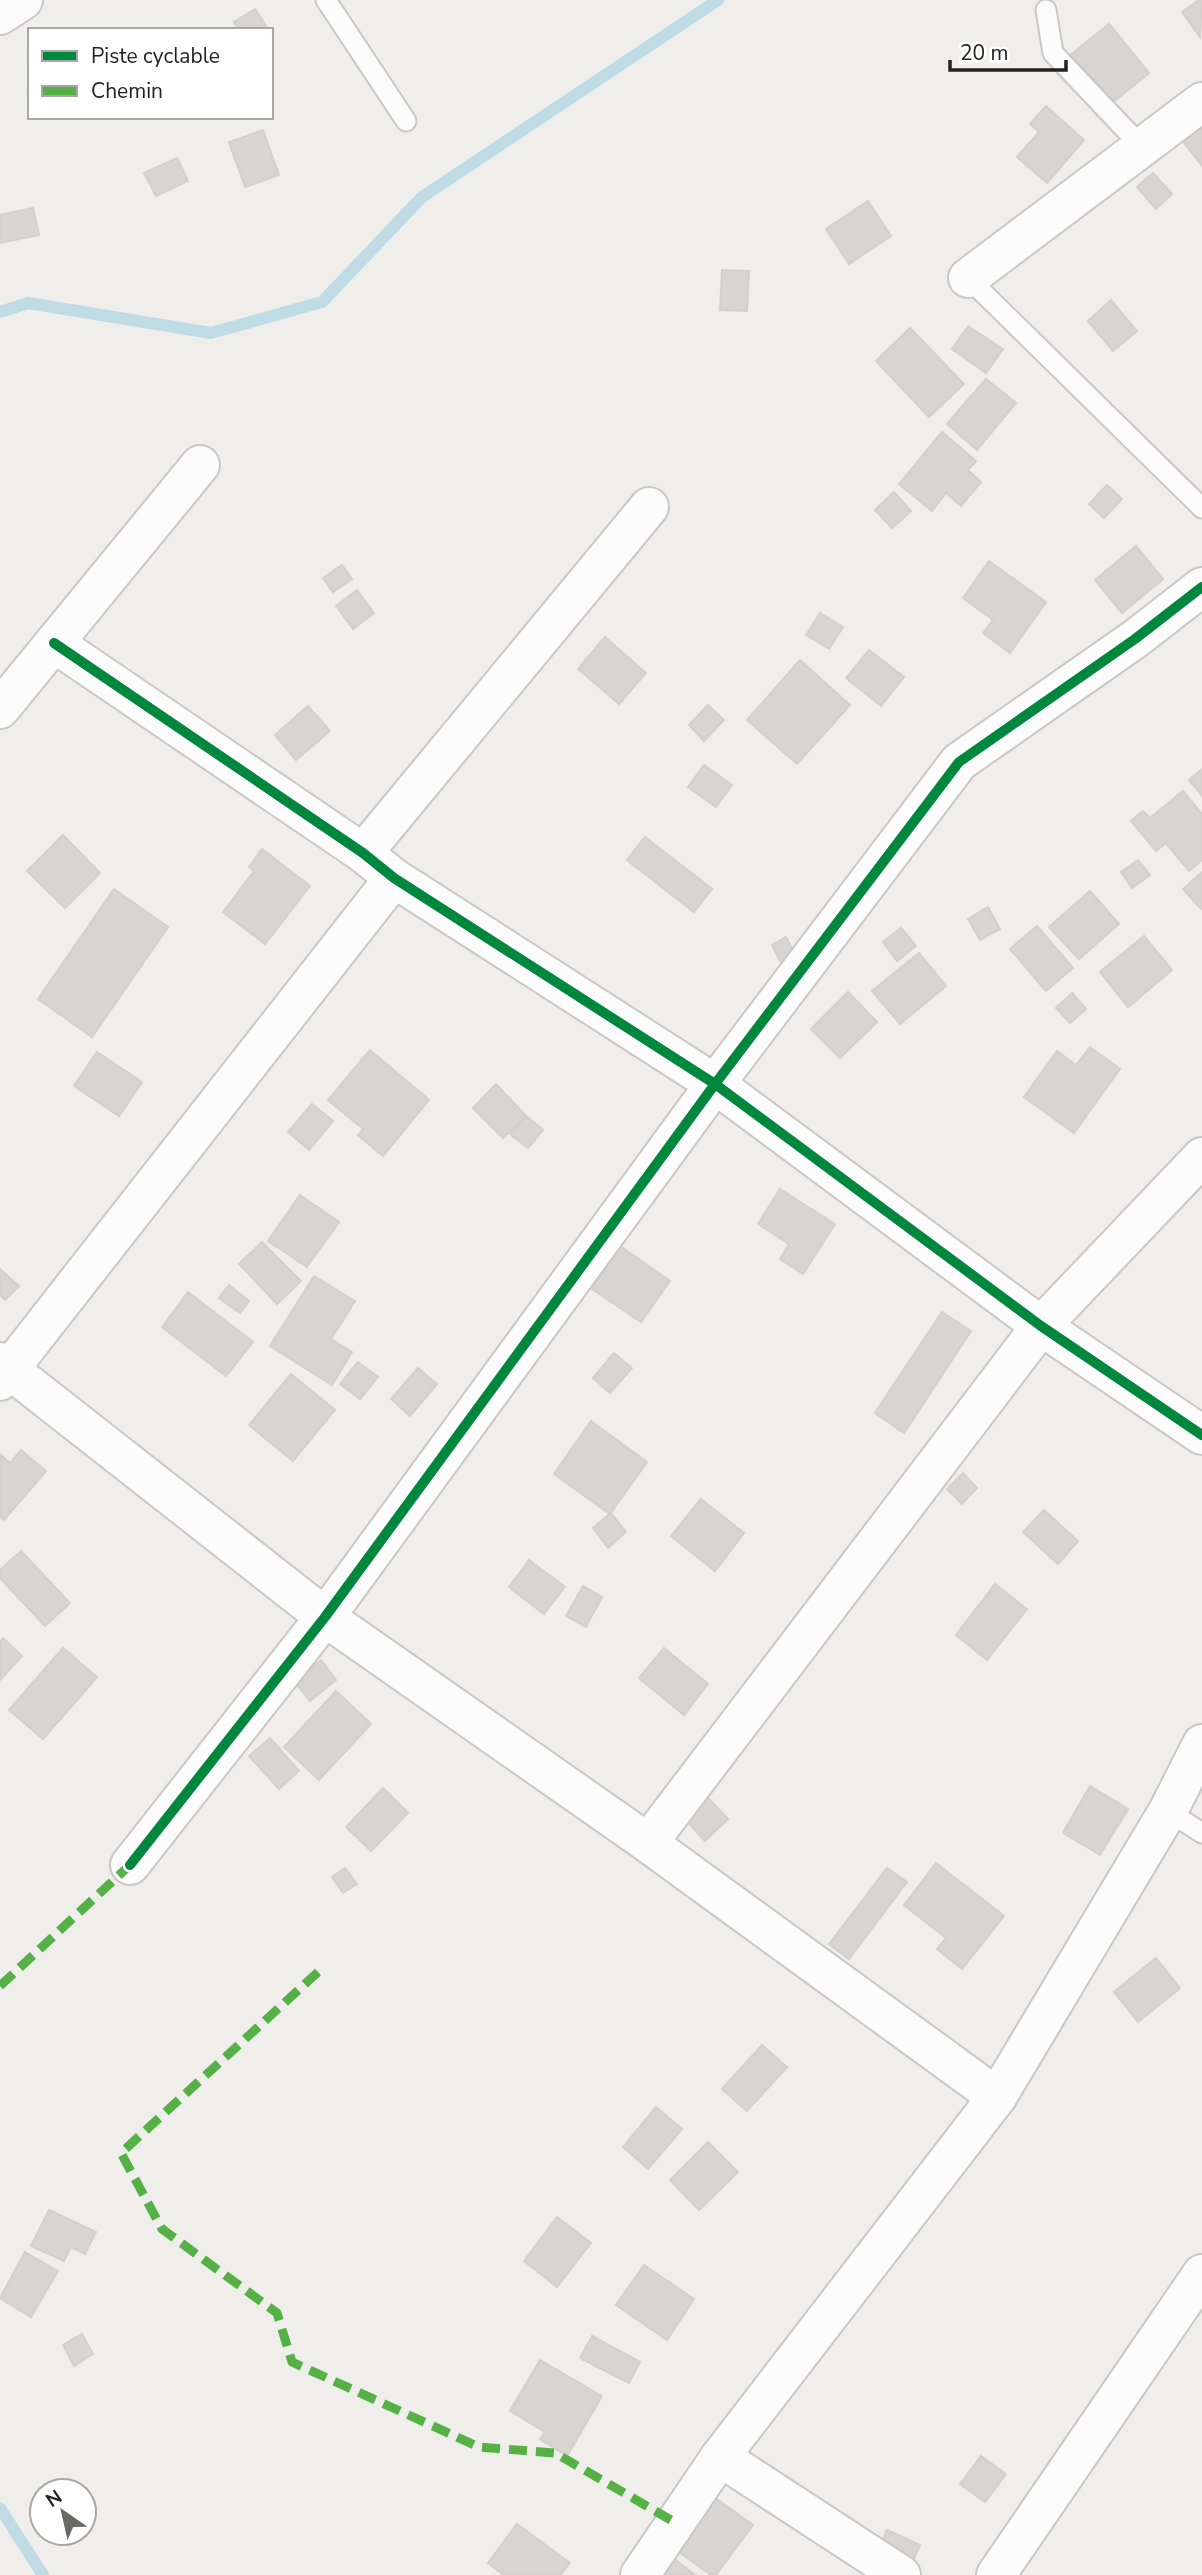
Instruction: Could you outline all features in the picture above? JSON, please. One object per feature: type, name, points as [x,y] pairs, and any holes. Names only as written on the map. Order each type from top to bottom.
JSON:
[{"type":"street","points":[[0,15],[23,0]]},
{"type":"street","points":[[968,278],[1202,102]]},
{"type":"street","points":[[0,709],[200,466]]},
{"type":"street","points":[[363,853],[649,507]]},
{"type":"street","points":[[130,1865],[325,1617],[715,1084],[959,762],[1135,639],[1202,587]]},
{"type":"street","points":[[54,643],[363,853],[394,878],[715,1084],[1041,1326],[1202,1435]]},
{"type":"street","points":[[394,878],[3,1371],[325,1617],[648,1843],[998,2097]]},
{"type":"street","points":[[648,1843],[1041,1326],[1202,1157]]},
{"type":"street","points":[[640,2575],[720,2457],[998,2097],[1168,1811],[1202,1744]]},
{"type":"street","points":[[996,2575],[1202,2274]]},
{"type":"street","points":[[720,2457],[901,2575]]},
{"type":"lane","points":[[326,0],[406,121]]},
{"type":"lane","points":[[1046,10],[1053,53],[1142,147]]},
{"type":"lane","points":[[968,278],[1202,508]]},
{"type":"lane","points":[[1168,1811],[1202,1833]]},
{"type":"building","points":[[1202,0],[1200,37],[1182,12]]},
{"type":"building","points":[[255,9],[268,28],[238,28],[234,22]]},
{"type":"building","points":[[1109,24],[1149,73],[1097,115],[1057,66]]},
{"type":"building","points":[[1046,106],[1084,140],[1047,183],[1017,157],[1039,132],[1030,124]]},
{"type":"building","points":[[1202,115],[1202,166],[1177,134]]},
{"type":"building","points":[[263,130],[279,175],[245,187],[229,142]]},
{"type":"building","points":[[177,158],[188,181],[156,196],[144,173]]},
{"type":"building","points":[[1153,173],[1172,194],[1156,209],[1137,187]]},
{"type":"building","points":[[868,201],[891,236],[849,264],[826,229]]},
{"type":"building","points":[[33,208],[39,235],[0,243],[0,215]]},
{"type":"building","points":[[722,270],[749,271],[747,311],[720,310]]},
{"type":"building","points":[[1111,300],[1137,331],[1113,351],[1088,321]]},
{"type":"building","points":[[968,326],[1003,349],[986,373],[952,349]]},
{"type":"building","points":[[910,328],[964,384],[929,417],[876,361]]},
{"type":"building","points":[[986,379],[1016,403],[977,450],[947,424]]},
{"type":"building","points":[[942,432],[976,461],[968,470],[981,482],[961,506],[946,493],[932,511],[899,484]]},
{"type":"building","points":[[1107,485],[1122,499],[1104,518],[1089,504]]},
{"type":"building","points":[[894,492],[911,511],[892,528],[875,510]]},
{"type":"building","points":[[1136,546],[1163,579],[1122,613],[1095,580]]},
{"type":"building","points":[[989,561],[1046,602],[1010,653],[983,633],[993,620],[963,598]]},
{"type":"building","points":[[342,565],[352,579],[333,592],[323,578]]},
{"type":"building","points":[[357,590],[374,613],[353,629],[336,606]]},
{"type":"building","points":[[820,613],[843,627],[829,649],[806,635]]},
{"type":"building","points":[[605,637],[646,673],[619,704],[578,669]]},
{"type":"building","points":[[869,650],[904,677],[881,706],[846,678]]},
{"type":"building","points":[[800,660],[850,705],[797,764],[747,720]]},
{"type":"building","points":[[708,705],[724,720],[704,741],[689,725]]},
{"type":"building","points":[[308,706],[330,731],[296,760],[275,735]]},
{"type":"building","points":[[704,765],[732,785],[716,807],[688,787]]},
{"type":"building","points":[[1202,769],[1202,796],[1189,780]]},
{"type":"building","points":[[1183,791],[1202,814],[1202,860],[1189,871],[1166,843],[1156,851],[1131,821],[1143,811],[1150,818]]},
{"type":"building","points":[[63,835],[100,873],[65,908],[27,871]]},
{"type":"building","points":[[645,837],[712,889],[694,912],[627,860]]},
{"type":"building","points":[[262,849],[310,886],[265,944],[223,912],[254,871],[249,867]]},
{"type":"building","points":[[1138,860],[1150,875],[1132,888],[1121,872]]},
{"type":"building","points":[[1202,872],[1202,908],[1201,909],[1183,889]]},
{"type":"building","points":[[114,889],[168,927],[92,1037],[38,999]]},
{"type":"building","points":[[1090,891],[1119,924],[1079,959],[1049,927]]},
{"type":"building","points":[[988,907],[1000,929],[980,940],[968,919]]},
{"type":"building","points":[[1037,926],[1073,968],[1046,991],[1010,949]]},
{"type":"building","points":[[901,928],[916,946],[897,961],[883,942]]},
{"type":"building","points":[[1144,936],[1172,970],[1128,1007],[1100,972]]},
{"type":"building","points":[[786,937],[796,956],[782,965],[772,945]]},
{"type":"building","points":[[919,953],[946,986],[900,1024],[872,991]]},
{"type":"building","points":[[848,992],[877,1022],[840,1058],[811,1029]]},
{"type":"building","points":[[1072,993],[1086,1009],[1070,1023],[1056,1008]]},
{"type":"building","points":[[1090,1047],[1120,1069],[1074,1133],[1024,1097],[1057,1051],[1076,1065]]},
{"type":"building","points":[[370,1050],[429,1100],[383,1156],[358,1135],[363,1129],[328,1100]]},
{"type":"building","points":[[97,1052],[142,1082],[119,1116],[74,1086]]},
{"type":"building","points":[[496,1084],[526,1116],[503,1138],[473,1108]]},
{"type":"building","points":[[312,1104],[333,1121],[309,1150],[288,1132]]},
{"type":"building","points":[[526,1116],[543,1130],[528,1148],[510,1134]]},
{"type":"building","points":[[780,1189],[835,1224],[803,1274],[780,1259],[789,1244],[758,1224]]},
{"type":"building","points":[[300,1195],[339,1222],[307,1267],[268,1241]]},
{"type":"building","points":[[262,1242],[301,1281],[277,1304],[239,1264]]},
{"type":"building","points":[[620,1246],[670,1281],[641,1322],[592,1289]]},
{"type":"building","points":[[0,1269],[19,1286],[5,1300],[0,1295]]},
{"type":"building","points":[[314,1276],[355,1301],[331,1339],[352,1352],[332,1385],[270,1346]]},
{"type":"building","points":[[229,1285],[249,1301],[240,1313],[219,1298]]},
{"type":"building","points":[[188,1292],[253,1342],[226,1376],[162,1327]]},
{"type":"building","points":[[942,1312],[971,1331],[904,1433],[875,1413]]},
{"type":"building","points":[[614,1353],[632,1368],[610,1393],[593,1378]]},
{"type":"building","points":[[358,1362],[378,1377],[360,1399],[340,1384]]},
{"type":"building","points":[[418,1368],[437,1384],[410,1416],[391,1399]]},
{"type":"building","points":[[291,1374],[335,1410],[293,1461],[249,1425]]},
{"type":"building","points":[[591,1421],[647,1462],[610,1514],[554,1474]]},
{"type":"building","points":[[21,1450],[46,1471],[4,1520],[0,1516],[0,1454],[10,1463]]},
{"type":"building","points":[[963,1473],[977,1488],[962,1504],[947,1489]]},
{"type":"building","points":[[701,1499],[744,1533],[715,1571],[671,1536]]},
{"type":"building","points":[[1044,1510],[1078,1541],[1058,1564],[1023,1532]]},
{"type":"building","points":[[611,1513],[626,1532],[608,1548],[593,1528]]},
{"type":"building","points":[[21,1551],[70,1603],[45,1626],[0,1578],[0,1570]]},
{"type":"building","points":[[529,1560],[565,1587],[544,1614],[509,1587]]},
{"type":"building","points":[[995,1584],[1027,1609],[987,1660],[956,1635]]},
{"type":"building","points":[[583,1586],[602,1597],[586,1627],[566,1616]]},
{"type":"building","points":[[3,1638],[22,1656],[0,1680],[0,1642]]},
{"type":"building","points":[[63,1648],[97,1677],[43,1739],[9,1710]]},
{"type":"building","points":[[664,1648],[708,1684],[684,1715],[639,1678]]},
{"type":"building","points":[[321,1660],[336,1680],[310,1701],[295,1682]]},
{"type":"building","points":[[336,1691],[371,1724],[319,1780],[284,1747]]},
{"type":"building","points":[[270,1738],[299,1771],[279,1789],[249,1756]]},
{"type":"building","points":[[690,1779],[728,1819],[705,1841],[668,1801]]},
{"type":"building","points":[[1090,1786],[1128,1809],[1100,1855],[1063,1833]]},
{"type":"building","points":[[383,1788],[408,1813],[371,1851],[346,1827]]},
{"type":"building","points":[[936,1863],[1004,1916],[962,1969],[937,1949],[946,1938],[904,1905]]},
{"type":"building","points":[[345,1868],[357,1884],[343,1893],[332,1877]]},
{"type":"building","points":[[887,1868],[907,1882],[849,1959],[829,1944]]},
{"type":"building","points":[[1156,1958],[1180,1988],[1138,2022],[1114,1992]]},
{"type":"building","points":[[762,2045],[787,2067],[747,2111],[722,2089]]},
{"type":"building","points":[[656,2107],[682,2129],[648,2169],[623,2147]]},
{"type":"building","points":[[708,2142],[738,2172],[699,2210],[670,2180]]},
{"type":"building","points":[[49,2210],[96,2232],[85,2254],[71,2247],[64,2261],[31,2246]]},
{"type":"building","points":[[557,2217],[591,2243],[557,2287],[524,2261]]},
{"type":"building","points":[[25,2252],[58,2271],[31,2317],[0,2298]]},
{"type":"building","points":[[644,2265],[694,2299],[667,2340],[616,2305]]},
{"type":"building","points":[[82,2334],[93,2354],[74,2366],[63,2345]]},
{"type":"building","points":[[592,2336],[640,2362],[629,2383],[580,2358]]},
{"type":"building","points":[[540,2360],[602,2396],[567,2456],[540,2439],[545,2432],[510,2411]]},
{"type":"building","points":[[981,2456],[1006,2474],[985,2502],[960,2484]]},
{"type":"building","points":[[710,2494],[753,2525],[716,2575],[711,2575],[672,2547]]},
{"type":"building","points":[[517,2524],[570,2563],[560,2575],[504,2575],[488,2563]]},
{"type":"building","points":[[887,2530],[920,2545],[911,2565],[878,2550]]},
{"type":"building","points":[[667,2553],[695,2575],[650,2575]]},
{"type":"waterway","points":[[0,312],[28,303],[211,333],[322,302],[422,197],[718,0]]},
{"type":"waterway","points":[[0,2508],[43,2575]]},
{"type":"marked path","points":[[0,1986],[130,1865]]},
{"type":"marked path","points":[[318,1972],[121,2153],[162,2229],[277,2313],[292,2362],[479,2447],[555,2453],[676,2523]]},
{"type":"cycle path","points":[[130,1865],[325,1617],[715,1084],[959,762],[1135,639],[1202,587]]},
{"type":"cycle path","points":[[54,643],[363,853],[394,878],[715,1084],[1041,1326],[1202,1435]]}]
